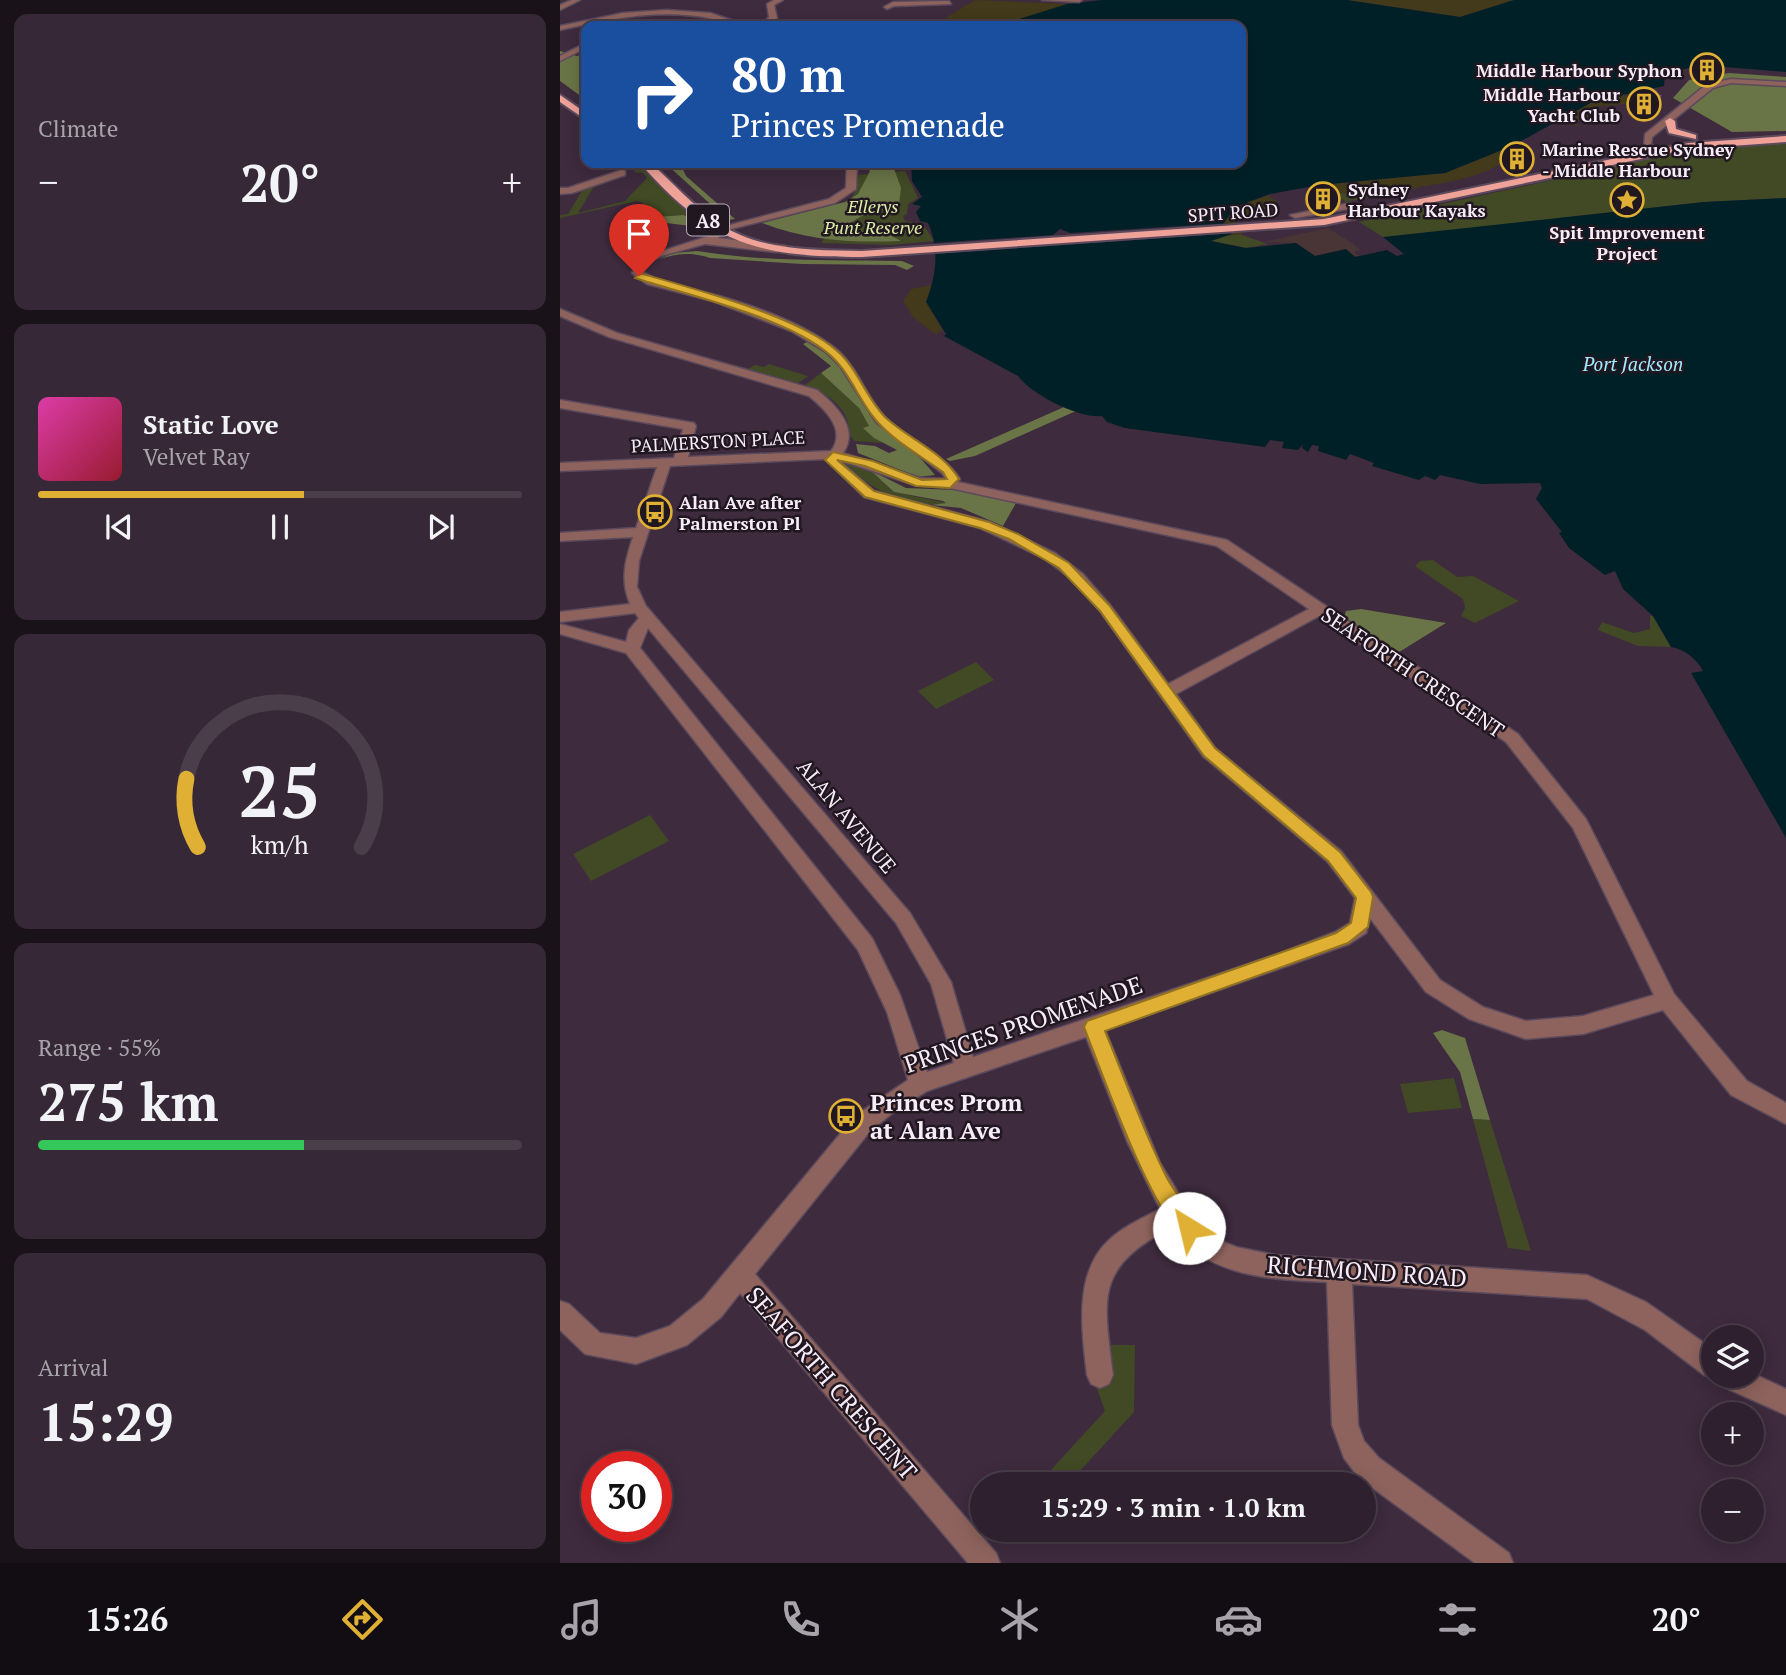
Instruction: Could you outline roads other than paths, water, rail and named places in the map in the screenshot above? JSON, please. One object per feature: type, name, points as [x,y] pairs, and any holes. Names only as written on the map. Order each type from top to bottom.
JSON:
[{"type":"highway","points":[[560,88],[581,103]]},
{"type":"highway","points":[[560,98],[581,113]]},
{"type":"highway","points":[[1670,118],[1672,131],[1693,137]]},
{"type":"highway","name":"SPIT ROAD","points":[[786,249],[862,254],[1243,227],[1377,206],[1656,148],[1693,137],[1786,137]]},
{"type":"highway","name":"SPIT ROAD","points":[[1656,148],[1786,137]]},
{"type":"highway","name":"A8","points":[[651,168],[725,227],[786,249]]},
{"type":"highway","name":"A8","points":[[664,168],[725,227],[823,248],[921,249]]},
{"type":"street","points":[[560,9],[577,0]]},
{"type":"street","points":[[682,10],[689,0]]},
{"type":"street","points":[[769,21],[773,18],[770,4],[780,0]]},
{"type":"street","points":[[887,8],[893,4],[949,3],[958,0]]},
{"type":"street","points":[[1045,0],[1088,0]]},
{"type":"street","points":[[936,13],[949,3]]},
{"type":"street","points":[[704,10],[720,9]]},
{"type":"street","points":[[595,21],[620,16],[682,13],[730,21]]},
{"type":"street","points":[[560,28],[581,24]]},
{"type":"street","points":[[560,59],[581,48]]},
{"type":"street","points":[[1656,148],[1648,136],[1702,89],[1719,83],[1786,84]]},
{"type":"street","points":[[1670,118],[1693,113],[1679,108]]},
{"type":"street","points":[[852,168],[851,189],[832,201],[725,227],[705,241],[649,257],[639,266],[637,273],[650,282],[717,299],[755,313],[795,330],[830,350],[845,364],[880,419],[947,470],[951,482]]},
{"type":"street","points":[[560,191],[569,191],[622,173]]},
{"type":"street","points":[[1295,215],[1350,206]]},
{"type":"street","points":[[705,241],[731,240],[771,250],[786,249]]},
{"type":"street","points":[[560,312],[613,335],[813,393],[829,408],[842,433],[842,444],[831,460],[839,470],[869,494],[985,525],[1050,556],[1093,593],[1209,752],[1334,856],[1364,897],[1398,935],[1433,986],[1476,1013],[1526,1030],[1583,1025],[1667,1000]]},
{"type":"street","name":"ALAN AVENUE","points":[[560,404],[690,426],[640,532],[632,561],[630,587],[643,613],[903,918],[941,982],[966,1069]]},
{"type":"street","name":"PALMERSTON PLACE","points":[[560,467],[833,455],[869,464],[921,484],[951,482]]},
{"type":"street","name":"SEAFORTH CRESCENT","points":[[951,482],[1222,543],[1512,738],[1580,824],[1667,1000],[1739,1088],[1786,1114]]},
{"type":"street","points":[[560,537],[640,532]]},
{"type":"street","points":[[1167,692],[1320,609]]},
{"type":"street","points":[[560,617],[643,613],[632,649]]},
{"type":"street","points":[[560,629],[632,649],[864,944],[883,976],[907,1035],[920,1084]]},
{"type":"street","name":"PRINCES PROMENADE","points":[[740,1275],[863,1123],[891,1101],[920,1084],[1093,1027],[1342,938],[1359,927],[1364,897]]},
{"type":"street","name":"RICHMOND ROAD","points":[[1093,1027],[1158,1182],[1176,1213],[1202,1243],[1238,1259],[1275,1268],[1587,1287],[1617,1298],[1668,1328],[1701,1356]]},
{"type":"street","points":[[1100,1375],[1097,1348],[1098,1280],[1112,1254],[1176,1213]]},
{"type":"street","points":[[1339,1270],[1345,1425],[1353,1449],[1369,1468],[1499,1563]]},
{"type":"street","name":"SEAFORTH CRESCENT","points":[[560,1313],[594,1345],[636,1351],[678,1336],[712,1308],[740,1275],[986,1563]]},
{"type":"street","points":[[1755,1388],[1786,1402]]},
{"type":"water","name":"Port Jackson","points":[[1102,0],[1347,0],[1460,17],[1514,0],[1786,0],[1786,72],[1700,65],[1677,71],[1666,68],[1658,71],[1665,73],[1664,86],[1594,101],[1512,146],[1445,173],[1320,185],[1270,194],[1235,207],[1224,223],[1232,234],[1211,241],[1246,248],[1296,243],[1315,256],[1346,249],[1355,257],[1387,250],[1397,256],[1404,254],[1383,237],[1704,202],[1786,198],[1786,838],[1691,673],[1703,671],[1685,652],[1671,647],[1653,616],[1623,589],[1615,571],[1605,575],[1569,548],[1559,533],[1562,532],[1536,499],[1542,488],[1540,483],[1480,484],[1440,475],[1435,480],[1425,476],[1419,480],[1372,466],[1374,463],[1350,454],[1346,460],[1318,451],[1319,446],[1312,445],[1308,452],[1302,448],[1303,444],[1298,450],[1282,448],[1284,442],[1270,440],[1265,447],[1125,428],[1107,422],[1102,416],[1081,414],[1056,404],[1033,390],[1018,376],[944,336],[946,334],[926,302],[934,273],[934,243],[928,223],[920,221],[916,212],[921,206],[912,204],[922,197],[912,181],[911,168],[1246,168],[1246,21],[1013,21],[1067,4]]},
{"type":"place","name":"Middle Harbour Syphon","points":[[1707,70]]},
{"type":"place","name":"Middle Harbour Yacht Club","points":[[1644,104]]},
{"type":"place","name":"Marine Rescue Sydney - Middle Harbour","points":[[1517,159]]},
{"type":"place","name":"Sydney Harbour Kayaks","points":[[1323,199]]},
{"type":"place","name":"Spit Improvement Project","points":[[1627,200]]},
{"type":"place","name":"Alan Ave after Palmerston Pl","points":[[655,512]]},
{"type":"place","name":"Princes Prom at Alan Ave","points":[[846,1116]]},
{"type":"park label","name":"Ellerys Punt Reserve","points":[[873,216]]}]
